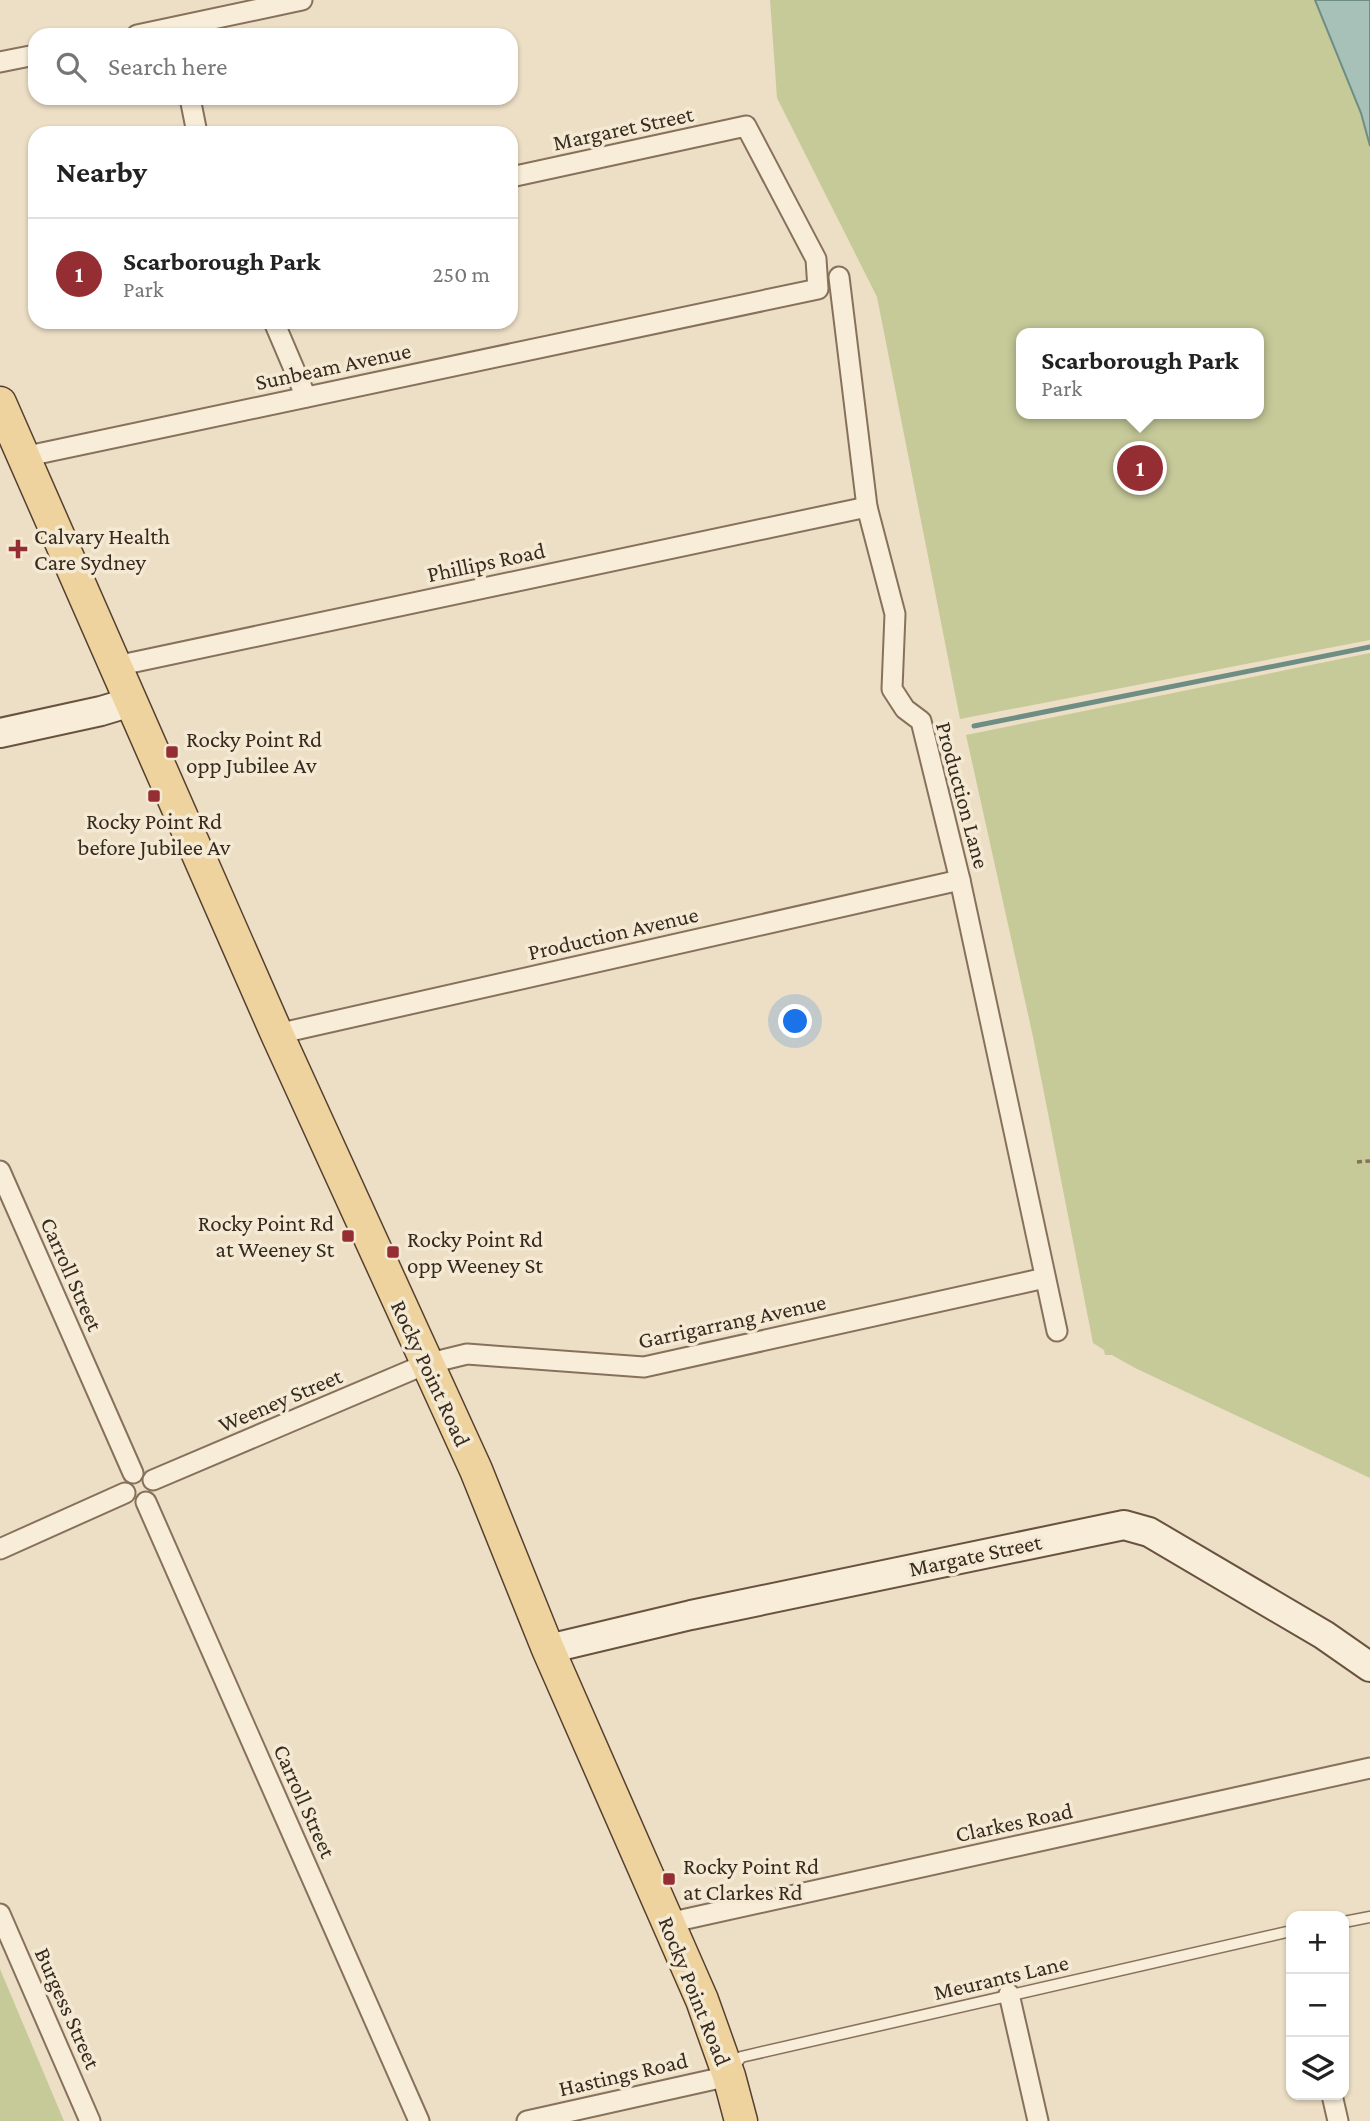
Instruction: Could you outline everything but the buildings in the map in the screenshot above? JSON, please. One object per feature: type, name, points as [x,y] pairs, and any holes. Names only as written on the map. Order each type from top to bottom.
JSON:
[{"type":"main road","name":"Rocky Point Road","points":[[0,403],[277,1034],[476,1470],[548,1648],[715,2033],[741,2121]]},
{"type":"street","points":[[186,28],[302,0]]},
{"type":"street","points":[[0,62],[28,56]]},
{"type":"street","points":[[191,105],[196,126]]},
{"type":"street","name":"Margaret Street","points":[[518,175],[746,126],[816,259],[818,289]]},
{"type":"street","name":"Production Lane","points":[[839,277],[867,507],[895,614],[892,689],[905,709],[921,721],[960,880],[1057,1331]]},
{"type":"street","name":"Sunbeam Avenue","points":[[23,457],[818,289]]},
{"type":"street","points":[[277,329],[306,397]]},
{"type":"street","name":"Phillips Road","points":[[116,666],[867,507]]},
{"type":"street","points":[[0,733],[131,702]]},
{"type":"street","name":"Production Avenue","points":[[277,1034],[960,880]]},
{"type":"street","name":"Carroll Street","points":[[0,1171],[133,1473]]},
{"type":"street","name":"Garrigarrang Avenue","points":[[426,1364],[467,1354],[644,1367],[1045,1278]]},
{"type":"street","name":"Weeney Street","points":[[153,1480],[426,1364]]},
{"type":"street","points":[[145,1472],[153,1480],[155,1492],[146,1502],[133,1502],[125,1493],[125,1481],[133,1473],[145,1472]]},
{"type":"street","points":[[0,1549],[125,1493]]},
{"type":"street","name":"Carroll Street","points":[[146,1502],[419,2121]]},
{"type":"street","name":"Margate Street","points":[[548,1648],[691,1615],[1124,1525],[1149,1532],[1324,1635],[1370,1667]]},
{"type":"street","name":"Clarkes Road","points":[[668,1923],[1370,1768]]},
{"type":"street","name":"Burgess Street","points":[[0,1914],[90,2121]]},
{"type":"street","points":[[1009,1994],[1038,2121]]},
{"type":"street","name":"Hastings Road","points":[[527,2121],[729,2076]]},
{"type":"street","points":[[1333,2100],[1338,2121]]},
{"type":"lane","points":[[1349,1921],[1370,1917]]},
{"type":"lane","name":"Meurants Lane","points":[[729,2076],[741,2057],[1286,1932]]},
{"type":"path","points":[[1357,1162],[1370,1161]]},
{"type":"green space","points":[[770,0],[1370,0],[1370,640],[960,719],[877,297],[777,98]]},
{"type":"green space","points":[[1370,653],[1370,1478],[1112,1355],[1105,1355],[1104,1350],[1093,1343],[1033,1037],[966,735]]},
{"type":"green space","points":[[0,1969],[64,2121],[0,2121]]},
{"type":"water","points":[[1315,0],[1370,0],[1370,146],[1361,113]]},
{"type":"waterway","points":[[974,726],[1370,647]]},
{"type":"place","name":"Scarborough Park","points":[[1140,468]]},
{"type":"place","name":"Calvary Health Care Sydney","points":[[18,549]]},
{"type":"place","name":"Rocky Point Rd opp Jubilee Av","points":[[172,752]]},
{"type":"place","name":"Rocky Point Rd before Jubilee Av","points":[[154,796]]},
{"type":"place","name":"Rocky Point Rd at Weeney St","points":[[348,1236]]},
{"type":"place","name":"Rocky Point Rd opp Weeney St","points":[[393,1252]]},
{"type":"place","name":"Rocky Point Rd at Clarkes Rd","points":[[669,1879]]}]
